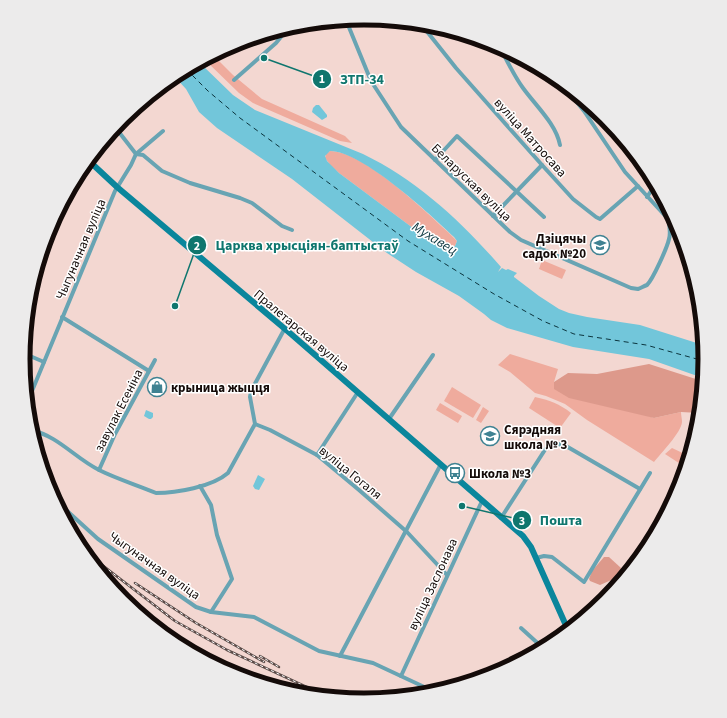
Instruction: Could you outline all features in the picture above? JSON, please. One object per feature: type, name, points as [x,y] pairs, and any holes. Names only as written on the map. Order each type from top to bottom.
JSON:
[{"type":"main road","name":"Пралетарская вуліца","points":[[93,164],[117,187],[285,328],[526,540],[536,558],[566,625]]},
{"type":"street","name":"Беларуская вуліца","points":[[348,26],[371,81],[401,127],[510,232],[528,244],[631,288],[638,289],[648,284],[652,278],[669,240],[669,224]]},
{"type":"street","name":"вуліца Матросава","points":[[426,31],[456,68],[542,165],[573,199],[596,217],[600,219],[638,186]]},
{"type":"street","points":[[234,80],[276,43],[283,35]]},
{"type":"street","points":[[503,56],[522,87],[558,134],[560,145]]},
{"type":"street","points":[[577,102],[626,172],[665,216]]},
{"type":"street","points":[[136,154],[163,131]]},
{"type":"street","points":[[119,132],[136,154],[143,155],[162,171],[190,183],[240,198],[252,204],[282,226],[292,230]]},
{"type":"street","points":[[435,160],[457,136],[544,217]]},
{"type":"street","name":"Чыгуначная вуліца","points":[[31,394],[117,187],[136,154]]},
{"type":"street","points":[[493,216],[542,165]]},
{"type":"street","points":[[647,197],[652,190]]},
{"type":"street","points":[[62,317],[149,371]]},
{"type":"street","points":[[38,431],[42,432],[62,444],[99,470],[156,493],[166,493],[200,486],[221,479],[228,474],[255,424],[250,397],[251,391],[285,328]]},
{"type":"street","points":[[389,419],[433,355]]},
{"type":"street","points":[[30,356],[44,362]]},
{"type":"street","name":"завулак Есеніна","points":[[99,470],[115,434],[155,360]]},
{"type":"street","points":[[316,455],[358,392]]},
{"type":"street","name":"вуліца Гогаля","points":[[255,424],[270,430],[316,455],[407,532],[447,575]]},
{"type":"street","points":[[501,518],[550,442],[566,446],[640,489]]},
{"type":"street","points":[[340,656],[407,532],[441,464]]},
{"type":"street","points":[[536,558],[548,556],[552,557],[584,582],[650,473]]},
{"type":"street","points":[[200,486],[211,505],[217,535],[232,579],[211,612]]},
{"type":"street","name":"вуліца Заслонава","points":[[401,676],[482,502]]},
{"type":"street","name":"Чыгуначная вуліца","points":[[65,509],[98,539],[196,607],[211,612],[254,617],[319,651],[373,663],[425,687]]},
{"type":"street","points":[[520,628],[538,643]]},
{"type":"shaded area","points":[[217,59],[233,75],[262,99],[345,136],[352,143],[340,141],[253,103],[239,93],[208,63]]},
{"type":"shaded area","points":[[330,151],[344,154],[359,161],[392,183],[457,241],[455,246],[445,247],[429,240],[339,173],[325,158],[326,154]]},
{"type":"shaded area","points":[[542,260],[566,270],[562,279],[539,269]]},
{"type":"shaded area","points":[[510,354],[558,369],[554,382],[654,418],[681,412],[681,427],[675,437],[654,462],[587,420],[565,404],[535,393],[510,372],[498,365]]},
{"type":"shaded area","points":[[649,364],[697,379],[693,413],[681,412],[654,418],[569,398],[554,389],[554,382],[568,373],[597,374]]},
{"type":"shaded area","points":[[452,387],[481,405],[473,418],[444,401]]},
{"type":"shaded area","points":[[535,397],[563,407],[571,413],[560,428],[529,408]]},
{"type":"shaded area","points":[[440,403],[462,416],[458,423],[436,410]]},
{"type":"shaded area","points":[[483,407],[489,411],[481,423],[476,420]]},
{"type":"shaded area","points":[[672,448],[684,453],[681,464],[665,454]]},
{"type":"shaded area","points":[[604,557],[609,557],[621,568],[616,578],[600,585],[590,581],[589,579],[592,571]]},
{"type":"water","points":[[203,66],[233,95],[255,110],[363,154],[383,164],[420,189],[454,218],[501,267],[498,272],[502,268],[517,273],[514,277],[559,309],[587,317],[640,325],[697,343],[697,376],[649,359],[573,347],[507,328],[491,320],[459,296],[416,272],[387,253],[292,179],[217,128],[199,112],[186,89],[178,81]],"holes":[[[330,151],[344,154],[360,161],[395,185],[429,214],[454,237],[457,241],[455,246],[445,247],[429,240],[339,173],[327,161],[325,156]]]},
{"type":"water","points":[[316,105],[319,105],[327,117],[322,120],[312,112]]},
{"type":"water","points":[[146,410],[153,413],[153,417],[151,419],[144,416]]},
{"type":"water","points":[[258,475],[265,479],[259,490],[255,489],[253,486]]},
{"type":"ferry route","points":[[191,74],[208,91],[240,118],[408,241],[494,294],[543,321],[574,334],[646,345],[698,359]]},
{"type":"railway","points":[[100,563],[175,621],[227,650],[310,689]]},
{"type":"railway","points":[[135,583],[196,623],[264,662]]},
{"type":"railway","points":[[260,656],[279,667]]},
{"type":"place","name":"ЗТП-34","points":[[264,58]]},
{"type":"place","name":"Дзіцячы садок №20","points":[[600,245]]},
{"type":"place","name":"Царква хрысціян-баптыстаў","points":[[175,306]]},
{"type":"place","name":"крыница жыцця","points":[[157,387]]},
{"type":"place","name":"Сярэдняя школа № 3","points":[[490,436]]},
{"type":"place","name":"Школа №3","points":[[455,473]]},
{"type":"place","name":"Пошта","points":[[462,506]]},
{"type":"water label","name":"Мухавец","points":[[435,238]]}]
